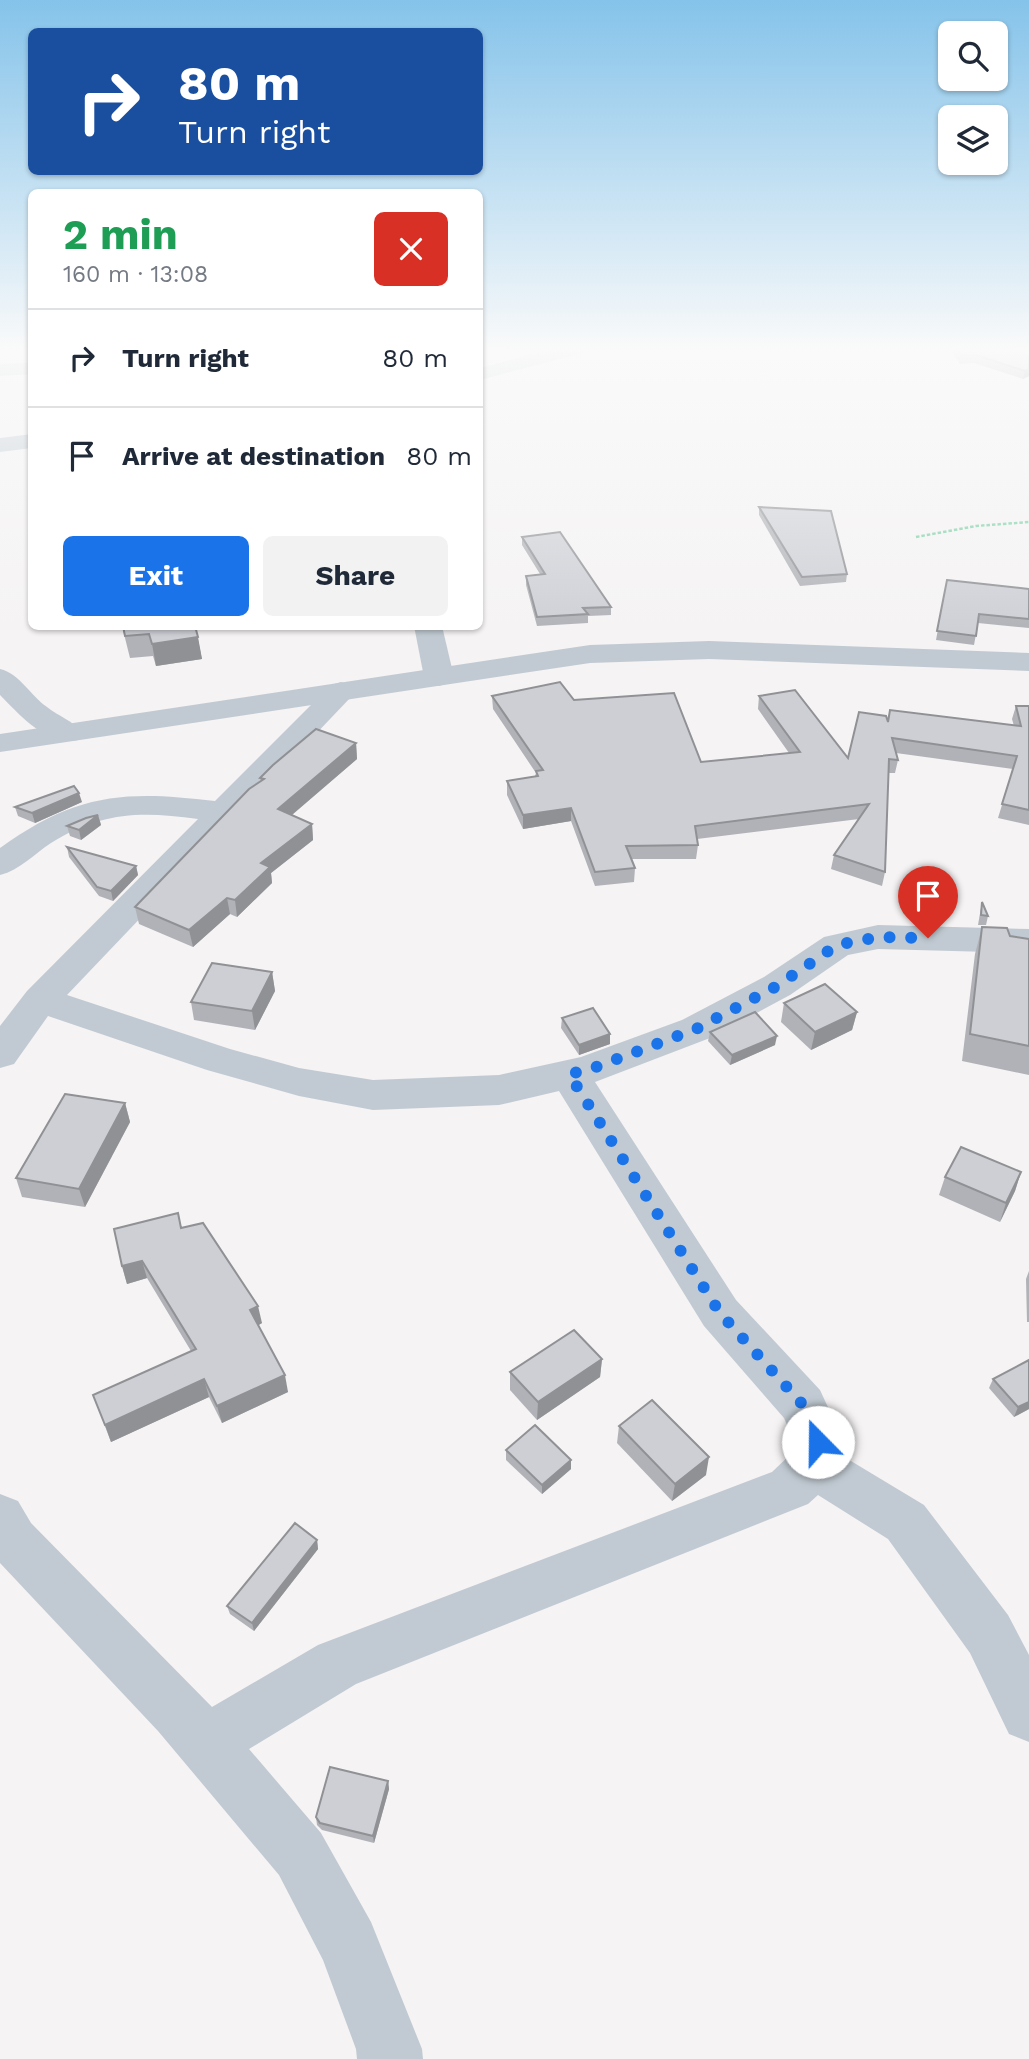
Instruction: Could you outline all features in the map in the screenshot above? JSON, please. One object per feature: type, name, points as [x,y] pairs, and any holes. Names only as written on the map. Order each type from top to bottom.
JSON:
[{"type":"street","points":[[429,630],[439,677]]},
{"type":"street","points":[[0,743],[590,654],[709,650],[1029,662]]},
{"type":"street","points":[[0,678],[35,713],[66,733]]},
{"type":"street","points":[[0,1054],[40,1000],[341,691]]},
{"type":"street","points":[[0,864],[70,817],[102,806],[152,803],[223,812]]},
{"type":"street","points":[[40,1000],[221,1060],[299,1082],[373,1095],[499,1090],[588,1070],[696,1029],[777,986],[837,945],[878,937],[1029,941]]},
{"type":"street","points":[[206,1744],[266,1705],[338,1664],[790,1488],[814,1465],[818,1442],[803,1405],[720,1313],[569,1074]]},
{"type":"street","points":[[814,1465],[906,1522],[989,1634],[1029,1714]]},
{"type":"street","points":[[0,1518],[13,1540],[178,1711],[300,1854],[349,1944],[389,2049],[390,2059]]},
{"type":"path","points":[[916,537],[986,525],[1029,522]]},
{"type":"building","points":[[759,507],[831,511],[847,574],[802,577]]},
{"type":"building","points":[[560,532],[611,607],[583,608],[588,614],[537,617],[526,576],[545,574],[522,537]]},
{"type":"building","points":[[947,580],[1029,589],[1029,619],[979,614],[976,636],[937,631]]},
{"type":"building","points":[[124,630],[196,630],[198,637],[152,644],[149,634],[125,636]]},
{"type":"building","points":[[560,682],[574,700],[674,693],[701,762],[800,752],[759,696],[795,690],[848,758],[859,712],[886,716],[888,722],[890,710],[1021,726],[1016,706],[1029,706],[1029,810],[1002,804],[1017,756],[892,738],[898,760],[889,759],[885,872],[834,855],[869,804],[695,826],[698,845],[626,846],[635,868],[595,872],[571,808],[523,815],[507,781],[538,776],[536,771],[543,770],[492,696]]},
{"type":"building","points":[[316,729],[356,743],[278,809],[312,824],[261,863],[270,867],[235,900],[227,898],[189,930],[135,907],[249,789],[264,779],[260,778],[273,765]]},
{"type":"building","points":[[74,786],[79,793],[32,813],[15,807]]},
{"type":"building","points":[[98,815],[79,830],[67,826],[86,818]]},
{"type":"building","points":[[67,847],[136,866],[111,891],[97,887]]},
{"type":"building","points":[[982,902],[988,916],[981,915]]},
{"type":"building","points":[[982,927],[1007,928],[1010,936],[1029,939],[1029,1046],[970,1034]]},
{"type":"building","points":[[212,963],[272,972],[252,1011],[191,1002]]},
{"type":"building","points":[[825,984],[857,1012],[815,1032],[784,1003]]},
{"type":"building","points":[[593,1008],[610,1034],[579,1045],[562,1018]]},
{"type":"building","points":[[755,1012],[777,1036],[732,1055],[710,1032]]},
{"type":"building","points":[[65,1094],[125,1103],[79,1189],[16,1178]]},
{"type":"building","points":[[961,1147],[1021,1172],[1006,1203],[945,1177]]},
{"type":"building","points":[[178,1213],[181,1228],[203,1223],[258,1306],[250,1310],[285,1375],[217,1406],[204,1379],[105,1425],[93,1395],[196,1349],[142,1261],[122,1266],[114,1229]]},
{"type":"building","points":[[574,1330],[602,1359],[538,1402],[510,1372]]},
{"type":"building","points":[[1029,1360],[1029,1402],[1018,1407],[993,1379]]},
{"type":"building","points":[[652,1400],[709,1457],[675,1484],[619,1426]]},
{"type":"building","points":[[535,1425],[571,1460],[542,1485],[506,1450]]},
{"type":"building","points":[[295,1523],[317,1540],[252,1623],[227,1606]]},
{"type":"building","points":[[330,1767],[388,1781],[373,1836],[320,1823],[316,1817]]},
{"type":"route","points":[[818,1442],[803,1405],[720,1313],[569,1074],[588,1070],[696,1029],[777,986],[837,945],[878,937],[928,938]]}]
